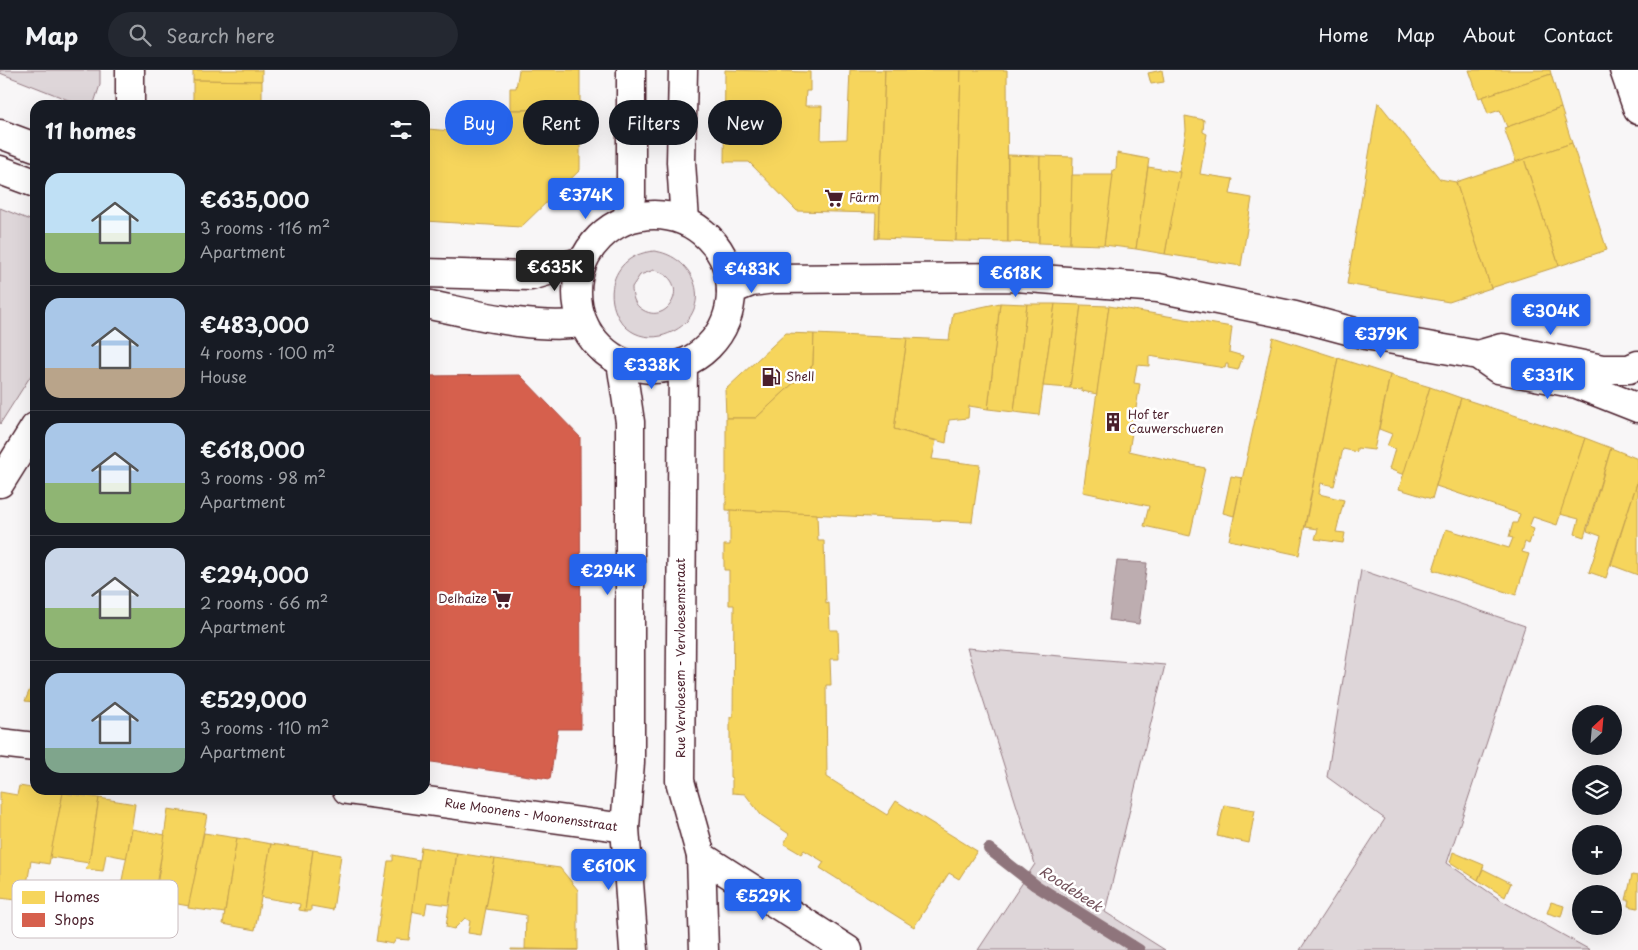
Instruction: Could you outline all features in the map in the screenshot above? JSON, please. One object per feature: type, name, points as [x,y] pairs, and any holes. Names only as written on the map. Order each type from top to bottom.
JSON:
[{"type":"street","points":[[130,70],[130,100]]},
{"type":"street","points":[[627,219],[631,197],[631,70]]},
{"type":"street","points":[[683,70],[681,162],[686,221]]},
{"type":"street","points":[[1624,70],[1638,110]]},
{"type":"street","points":[[0,134],[30,145]]},
{"type":"street","points":[[0,170],[30,181]]},
{"type":"street","points":[[655,214],[686,221],[713,242],[723,256],[729,272],[731,290],[727,316],[718,334],[705,349],[683,363],[657,369],[633,366],[622,362],[599,346],[583,323],[576,292],[582,262],[600,236],[627,219],[655,214]]},
{"type":"street","points":[[430,273],[531,276],[582,262]]},
{"type":"street","points":[[731,290],[751,282],[774,279],[1007,277],[1158,288],[1295,316],[1366,335],[1478,355],[1498,369],[1576,384],[1638,408]]},
{"type":"street","points":[[430,305],[503,320],[561,326],[583,323]]},
{"type":"street","points":[[1478,355],[1502,348],[1602,369],[1629,369],[1638,365]]},
{"type":"street","points":[[622,362],[630,422],[630,762],[625,828],[634,950]]},
{"type":"street","name":"Rue Vervloesem - Vervloesemstraat","points":[[683,363],[680,781],[702,856],[704,950]]},
{"type":"street","points":[[0,483],[30,435]]},
{"type":"street","points":[[0,742],[30,746]]},
{"type":"street","name":"Rue Moonens - Moonensstraat","points":[[384,795],[625,828]]},
{"type":"street","points":[[702,856],[848,950]]},
{"type":"shaded area","points":[[0,70],[100,70],[100,85],[95,100],[68,100],[0,73]]},
{"type":"shaded area","points":[[0,208],[30,220],[30,377],[0,424]]},
{"type":"shaded area","points":[[654,251],[666,254],[677,260],[692,277],[696,288],[694,310],[687,321],[672,332],[661,336],[642,336],[627,328],[617,316],[612,300],[613,283],[620,268],[634,257]],"holes":[[[654,270],[666,275],[675,291],[673,300],[668,307],[661,312],[653,313],[637,306],[632,294],[632,287],[640,275]]]},
{"type":"shaded area","points":[[1117,561],[1147,563],[1139,624],[1109,620]]},
{"type":"shaded area","points":[[1361,570],[1525,626],[1447,863],[1502,901],[1590,950],[1300,950],[1385,819],[1327,777]]},
{"type":"shaded area","points":[[967,648],[1165,665],[1105,912],[1165,950],[978,950],[1035,864]]},
{"type":"building: Homes","points":[[193,70],[262,70],[262,81],[193,80]]},
{"type":"building: Homes","points":[[519,70],[580,70],[580,100],[523,100],[523,110],[513,110],[513,100],[510,100],[510,88],[516,88]]},
{"type":"building: Homes","points":[[725,70],[810,72],[810,91],[806,91],[805,106],[822,106],[821,140],[847,139],[850,70],[885,70],[879,238],[875,239],[876,213],[797,211],[749,162],[724,162],[724,145],[782,145],[782,100],[725,100]]},
{"type":"building: Homes","points":[[885,70],[961,70],[956,241],[879,238]]},
{"type":"building: Homes","points":[[961,70],[1007,70],[1008,242],[956,241]]},
{"type":"building: Homes","points":[[1162,70],[1164,82],[1151,84],[1148,73]]},
{"type":"building: Homes","points":[[1469,70],[1550,70],[1551,74],[1479,98]]},
{"type":"building: Homes","points":[[1551,74],[1561,108],[1507,127],[1500,110],[1488,114],[1482,97]]},
{"type":"building: Homes","points":[[193,80],[262,81],[262,100],[193,100]]},
{"type":"building: Homes","points":[[1378,102],[1440,179],[1456,182],[1491,288],[1449,302],[1347,284]]},
{"type":"building: Homes","points":[[1561,108],[1572,143],[1516,162],[1504,128]]},
{"type":"building: Homes","points":[[513,110],[523,110],[523,145],[580,145],[580,170],[521,227],[430,221],[430,129],[445,131],[445,145],[513,145]]},
{"type":"building: Homes","points":[[1185,116],[1204,120],[1203,132],[1207,134],[1200,174],[1233,179],[1230,194],[1252,198],[1241,266],[1165,254],[1186,130]]},
{"type":"building: Homes","points":[[1572,143],[1607,250],[1559,266],[1524,159]]},
{"type":"building: Homes","points":[[1117,153],[1149,159],[1136,249],[1104,245],[1113,170],[1116,169]]},
{"type":"building: Homes","points":[[1008,155],[1040,156],[1039,243],[1008,242]]},
{"type":"building: Homes","points":[[1040,156],[1073,157],[1070,244],[1039,243]]},
{"type":"building: Homes","points":[[1524,159],[1559,266],[1491,288],[1456,182]]},
{"type":"building: Homes","points":[[1148,167],[1180,172],[1165,254],[1136,249]]},
{"type":"building: Homes","points":[[1072,175],[1113,175],[1104,245],[1070,244]]},
{"type":"building: Homes","points":[[1000,303],[1027,304],[1014,412],[988,409]]},
{"type":"building: Homes","points":[[1000,303],[988,409],[969,406],[968,418],[949,420],[946,443],[894,429],[907,338],[949,340],[953,313]]},
{"type":"building: Homes","points":[[1027,304],[1055,304],[1039,415],[1014,412]]},
{"type":"building: Homes","points":[[1055,304],[1081,305],[1070,388],[1043,386]]},
{"type":"building: Homes","points":[[1081,305],[1109,306],[1097,394],[1082,391],[1082,389],[1070,388]]},
{"type":"building: Homes","name":"Hof ter Cauwerschueren","points":[[1109,306],[1232,327],[1229,352],[1243,356],[1238,370],[1228,368],[1228,364],[1226,364],[1225,368],[1149,356],[1149,366],[1137,365],[1134,383],[1140,384],[1129,451],[1205,468],[1190,536],[1144,526],[1149,506],[1083,492]]},
{"type":"building: Homes","points":[[786,333],[814,334],[813,365],[756,418],[726,418],[725,390]]},
{"type":"building: Homes","points":[[814,334],[907,338],[894,429],[936,441],[932,459],[980,465],[972,522],[726,510],[726,418],[756,418],[813,365]]},
{"type":"building: Homes","points":[[1273,337],[1338,358],[1299,555],[1229,540]]},
{"type":"building: Homes","points":[[1338,358],[1390,375],[1374,450],[1357,448],[1357,452],[1343,449],[1334,486],[1321,483],[1319,494],[1344,500],[1336,532],[1345,533],[1343,543],[1315,539],[1318,529],[1305,527]]},
{"type":"building: Homes","points":[[1390,375],[1430,387],[1404,475],[1389,469],[1395,449],[1387,446],[1392,434],[1379,429]]},
{"type":"building: Homes","points":[[1430,387],[1461,398],[1432,499],[1399,489]]},
{"type":"building: Homes","points":[[1461,398],[1585,438],[1557,525],[1533,517],[1529,527],[1534,529],[1529,544],[1525,542],[1522,552],[1529,554],[1516,595],[1433,570],[1446,529],[1509,548],[1513,538],[1509,537],[1513,523],[1517,523],[1520,514],[1436,486]]},
{"type":"building: Homes","points":[[1585,438],[1611,448],[1584,537],[1575,534],[1579,519],[1560,514]]},
{"type":"building: Homes","points":[[1611,448],[1638,459],[1638,480],[1606,578],[1589,572],[1601,536],[1587,531]]},
{"type":"building: Homes","points":[[1231,476],[1242,478],[1234,516],[1223,513]]},
{"type":"building: Homes","points":[[1638,480],[1638,575],[1611,565]]},
{"type":"building: Homes","points":[[730,510],[817,514],[818,541],[824,541],[826,604],[829,603],[830,630],[838,630],[839,659],[830,659],[831,685],[826,685],[827,777],[887,815],[896,801],[977,851],[959,879],[949,873],[914,927],[820,868],[824,862],[804,850],[801,854],[784,844],[789,834],[761,815],[745,794],[732,793],[732,778],[730,777],[730,717],[733,717],[734,605],[729,605],[729,570],[724,570],[724,545],[730,545]]},
{"type":"building: Homes","points":[[30,689],[30,702],[25,701]]},
{"type":"building: Homes","points":[[19,786],[30,788],[30,795],[63,795],[49,864],[31,861],[28,880],[12,880],[12,900],[0,898],[0,792],[17,795]]},
{"type":"building: Homes","points":[[63,795],[99,798],[89,863],[50,857]]},
{"type":"building: Homes","points":[[99,798],[135,804],[127,858],[106,854],[103,871],[85,869],[89,863]]},
{"type":"building: Homes","points":[[1224,805],[1255,810],[1249,843],[1217,836]]},
{"type":"building: Homes","points":[[168,809],[207,815],[189,906],[178,904],[178,880],[158,880]]},
{"type":"building: Homes","points":[[132,829],[165,835],[157,880],[122,880]]},
{"type":"building: Homes","points":[[204,833],[237,838],[225,913],[188,908]]},
{"type":"building: Homes","points":[[237,838],[271,844],[255,930],[223,924]]},
{"type":"building: Homes","points":[[271,844],[313,850],[305,911],[299,910],[300,904],[261,897]]},
{"type":"building: Homes","points":[[421,847],[457,853],[449,905],[427,902],[425,914],[411,911]]},
{"type":"building: Homes","points":[[313,850],[341,855],[333,910],[311,906],[311,911],[305,911]]},
{"type":"building: Homes","points":[[1453,852],[1484,865],[1478,880],[1450,862]]},
{"type":"building: Homes","points":[[457,853],[495,859],[481,935],[468,933],[470,921],[465,918],[454,929],[446,927]]},
{"type":"building: Homes","points":[[393,855],[419,860],[409,940],[396,939],[393,944],[376,941],[388,861],[393,861]]},
{"type":"building: Homes","points":[[495,859],[560,868],[578,890],[578,950],[525,949],[526,915],[486,909]]},
{"type":"building: Homes","points":[[1483,869],[1511,883],[1505,897],[1478,880]]},
{"type":"building: Homes","points":[[1632,875],[1638,876],[1638,908],[1628,906],[1629,900],[1626,900]]},
{"type":"building: Homes","points":[[1551,902],[1564,906],[1561,917],[1547,913]]},
{"type":"building: Homes","points":[[511,949],[578,950],[511,950]]},
{"type":"building: Shops","name":"Delhaize","points":[[520,375],[580,437],[581,729],[558,729],[550,779],[430,762],[430,376]]},
{"type":"waterway","name":"Roodebeek","points":[[989,849],[1035,885],[1139,950]]},
{"type":"place","name":"Färm","points":[[834,198]]},
{"type":"place","name":"Shell","points":[[771,377]]},
{"type":"place","name":"Hof ter Cauwerschueren","points":[[1113,422]]},
{"type":"place","name":"Delhaize","points":[[502,599]]}]
